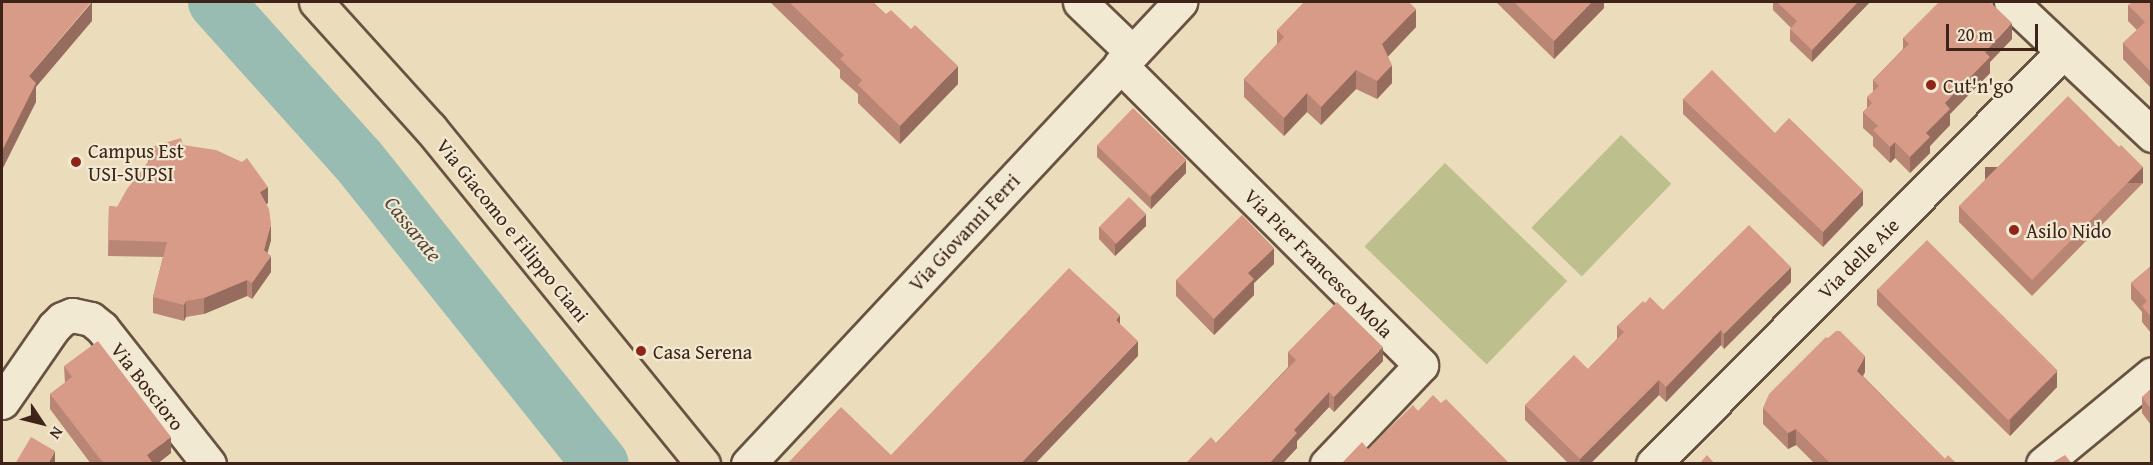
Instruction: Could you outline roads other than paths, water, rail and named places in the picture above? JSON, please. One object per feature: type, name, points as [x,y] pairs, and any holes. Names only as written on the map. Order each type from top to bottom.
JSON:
[{"type":"main road","name":"Via Giacomo e Filippo Ciani","points":[[316,2],[430,128],[703,464]]},
{"type":"street","points":[[1080,2],[1126,58]]},
{"type":"street","name":"Via Giovanni Ferri","points":[[748,464],[1180,2]]},
{"type":"street","points":[[2011,2],[2151,135]]},
{"type":"street","name":"Via delle Aie","points":[[1653,464],[2063,52]]},
{"type":"street","name":"Via Pier Francesco Mola","points":[[1126,58],[1421,365],[1327,464]]},
{"type":"street","name":"Via Boscioro","points":[[2,402],[54,327],[62,319],[72,315],[82,316],[91,319],[102,328],[208,464]]},
{"type":"street","points":[[2043,464],[2151,374]]},
{"type":"waterway","name":"Cassarate","points":[[216,2],[358,160],[601,464]]},
{"type":"place","name":"Cut'n'go","points":[[1931,85]]},
{"type":"place","name":"Campus Est USI-SUPSI","points":[[76,162]]},
{"type":"place","name":"Asilo Nido","points":[[2014,230]]},
{"type":"place","name":"Casa Serena","points":[[641,351]]}]
